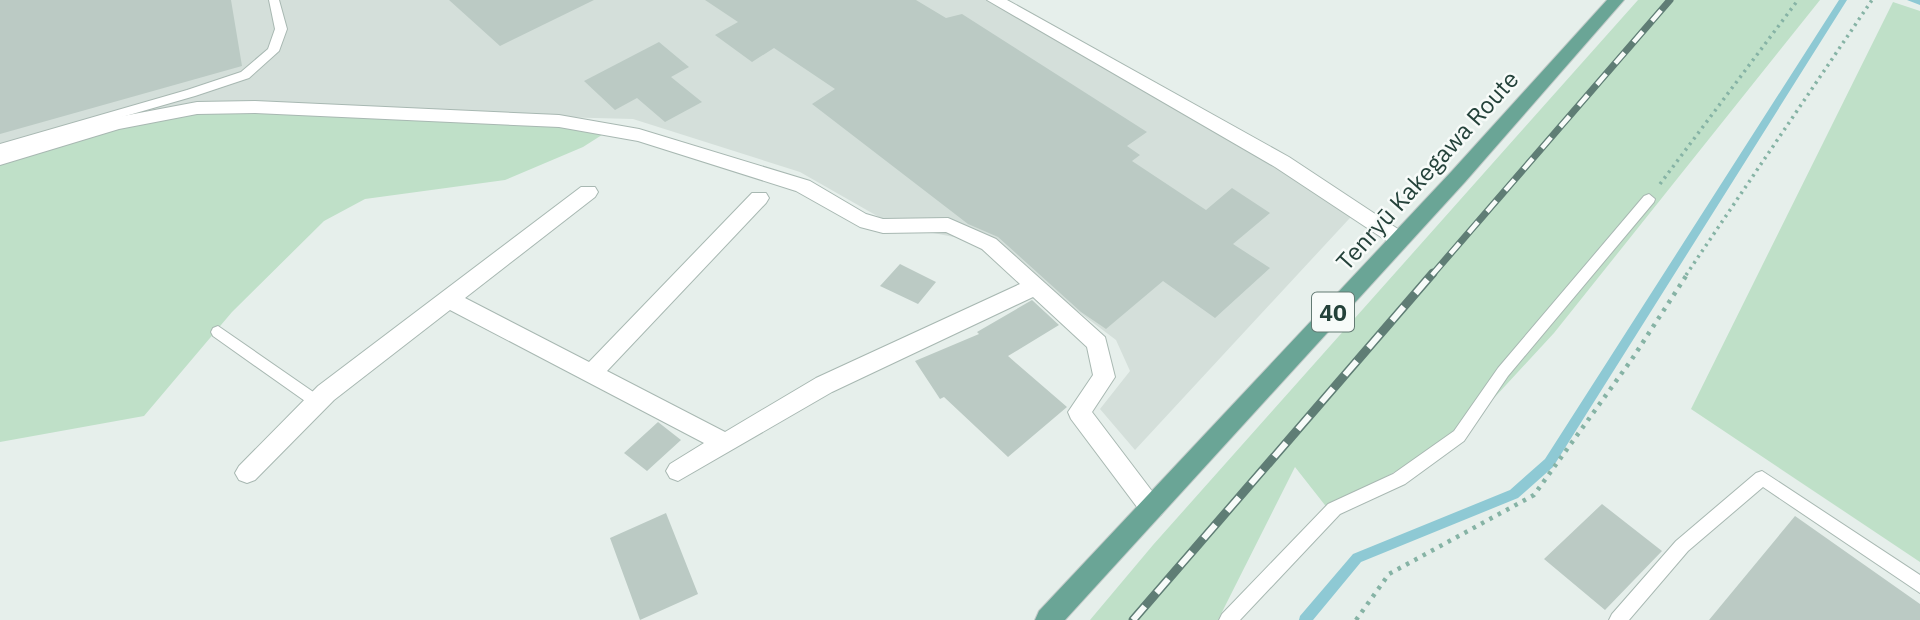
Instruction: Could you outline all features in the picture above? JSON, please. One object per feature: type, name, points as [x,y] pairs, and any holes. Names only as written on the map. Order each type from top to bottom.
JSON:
[{"type":"main road","name":"Tenryū Kakegawa Route","points":[[1048,620],[1400,240],[1616,0]]},
{"type":"street","points":[[995,0],[1282,162],[1400,240]]},
{"type":"street","points":[[0,158],[118,123],[197,108],[256,107],[559,121],[639,135],[803,186],[860,220],[883,226],[948,225],[989,244],[1097,343],[1104,377],[1079,412],[1152,507]]},
{"type":"street","points":[[247,473],[317,402],[588,192]]},
{"type":"street","points":[[592,373],[759,198]]},
{"type":"street","points":[[678,471],[824,385],[1036,286]]},
{"type":"street","points":[[450,300],[725,443]]},
{"type":"lane","points":[[0,148],[244,75],[273,51],[281,29],[274,0]]},
{"type":"lane","points":[[1228,620],[1334,509],[1399,479],[1459,436],[1503,372],[1649,199]]},
{"type":"lane","points":[[218,332],[317,402]]},
{"type":"lane","points":[[1618,620],[1682,546],[1762,478],[1920,585]]},
{"type":"path","points":[[1649,199],[1798,0]]},
{"type":"path","points":[[1356,620],[1390,574],[1534,495],[1632,359],[1715,231],[1872,0]]},
{"type":"shaded area","points":[[0,0],[987,0],[1361,206],[1135,450],[1100,409],[1130,371],[1116,340],[989,244],[893,225],[800,172],[633,119],[197,108],[0,154]]},
{"type":"green space","points":[[1638,0],[1820,0],[1554,333],[1459,436],[1328,509],[1295,467],[1218,620],[1090,620],[1153,545]]},
{"type":"green space","points":[[1893,2],[1920,11],[1920,562],[1691,409]]},
{"type":"green space","points":[[186,110],[255,113],[327,110],[560,125],[605,133],[583,147],[505,180],[365,199],[324,221],[232,312],[144,416],[0,442],[0,158]]},
{"type":"building","points":[[0,0],[231,0],[242,66],[0,134]]},
{"type":"building","points":[[449,0],[594,0],[500,46]]},
{"type":"building","points":[[705,0],[916,0],[946,18],[962,14],[1147,132],[1127,146],[1140,155],[1132,161],[1206,210],[1232,188],[1270,213],[1233,244],[1270,268],[1215,318],[1163,281],[1106,329],[1081,312],[998,237],[968,224],[812,104],[835,89],[774,48],[752,62],[715,35],[738,22]]},
{"type":"building","points":[[659,42],[689,67],[671,77],[702,102],[665,122],[637,98],[615,110],[584,81]]},
{"type":"building","points":[[900,264],[936,282],[918,304],[880,286]]},
{"type":"building","points":[[1032,300],[1059,325],[1008,356],[1067,407],[1008,457],[944,397],[940,399],[915,361],[979,334],[977,332]]},
{"type":"building","points":[[658,422],[681,440],[647,471],[624,453]]},
{"type":"building","points":[[1602,504],[1662,551],[1605,610],[1544,559]]},
{"type":"building","points":[[666,513],[698,594],[640,620],[610,538]]},
{"type":"building","points":[[1795,516],[1920,604],[1920,620],[1709,620]]},
{"type":"waterway","points":[[1305,620],[1357,558],[1514,494],[1549,463],[1843,0]]},
{"type":"waterway","points":[[1911,0],[1920,3]]},
{"type":"railway","points":[[1432,275],[1670,0]]},
{"type":"railway","points":[[1133,620],[1433,273]]}]
